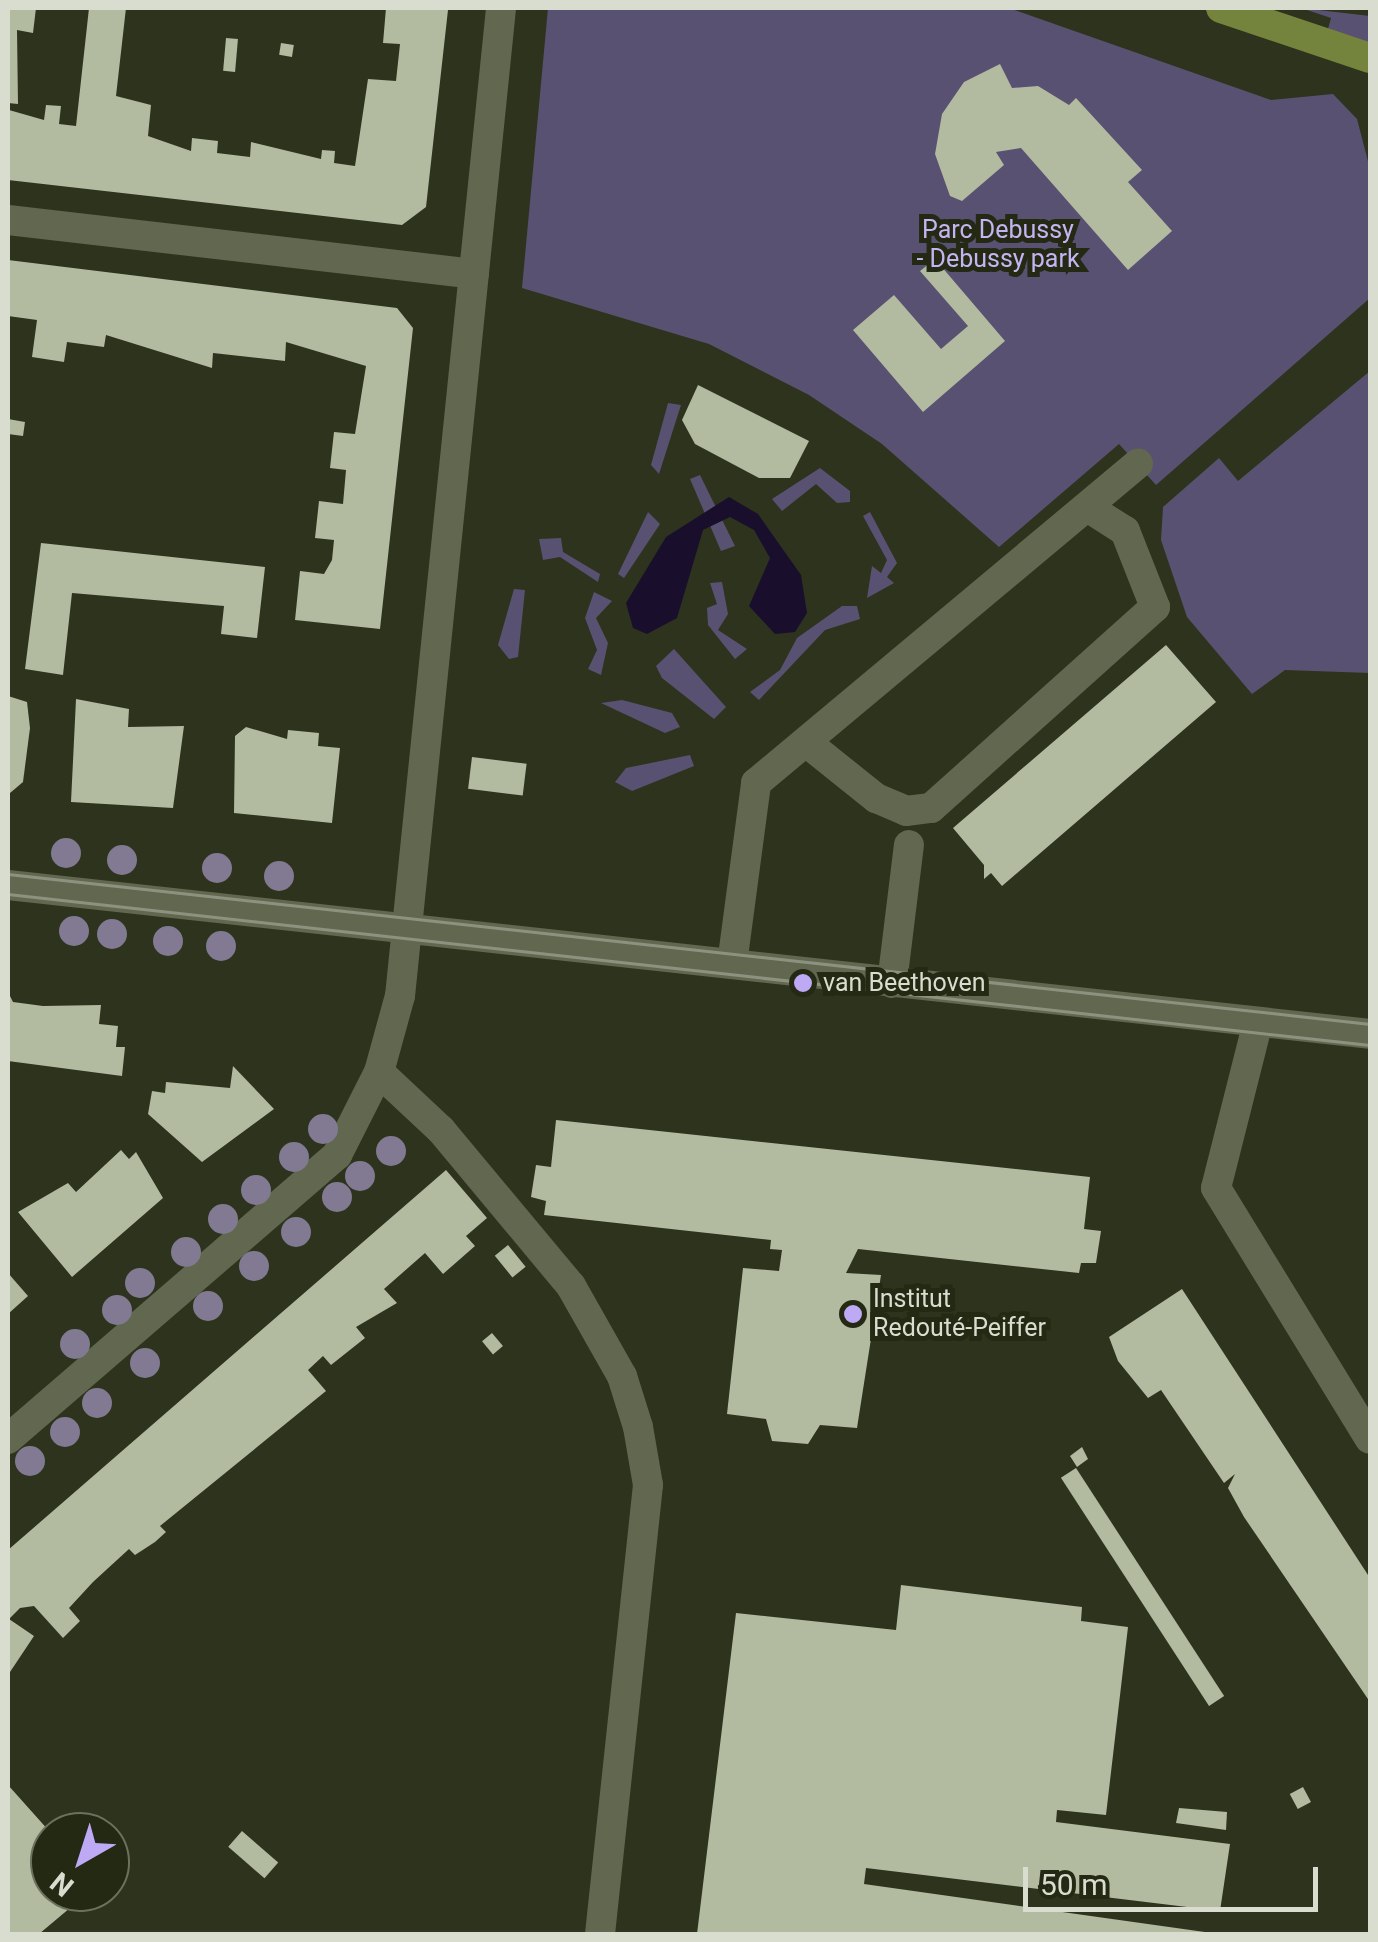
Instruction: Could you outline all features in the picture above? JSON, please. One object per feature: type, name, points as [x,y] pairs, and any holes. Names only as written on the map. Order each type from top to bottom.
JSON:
[{"type":"main road","points":[[1221,8],[1370,58]]},
{"type":"street","points":[[8,1439],[337,1154],[379,1072],[406,928],[501,8]]},
{"type":"street","points":[[8,220],[474,274]]},
{"type":"street","points":[[732,964],[756,783],[1138,464]]},
{"type":"street","points":[[806,742],[876,798],[906,812],[931,808],[1155,607],[1124,531],[1088,508]]},
{"type":"street","points":[[892,982],[909,844]]},
{"type":"street","points":[[8,885],[1370,1034]]},
{"type":"street","points":[[1258,1022],[1216,1188],[1370,1439]]},
{"type":"street","points":[[379,1072],[442,1130],[571,1286],[622,1376],[638,1427],[648,1485],[600,1934]]},
{"type":"green space","name":"Parc Debussy - Debussy park","points":[[548,8],[1009,8],[1271,100],[1333,94],[1357,119],[1370,169],[1370,298],[1156,485],[1119,444],[999,547],[882,444],[809,395],[709,344],[522,288]]},
{"type":"green space","points":[[1301,8],[1370,16],[1368,42],[1328,29],[1331,18]]},
{"type":"green space","points":[[1370,371],[1370,673],[1285,670],[1252,694],[1187,617],[1161,540],[1163,507],[1219,458],[1238,481]]},
{"type":"green space","points":[[668,403],[681,405],[659,474],[651,465]]},
{"type":"green space","points":[[820,468],[850,491],[850,502],[837,503],[816,484],[782,511],[772,499]]},
{"type":"green space","points":[[700,475],[735,546],[721,551],[690,479]]},
{"type":"green space","points":[[648,512],[660,524],[624,578],[618,574]]},
{"type":"green space","points":[[870,512],[897,563],[887,577],[894,583],[867,598],[872,566],[881,573],[887,560],[863,516]]},
{"type":"green space","points":[[561,538],[563,552],[600,574],[598,582],[560,557],[543,560],[539,539]]},
{"type":"green space","points":[[722,582],[728,614],[718,630],[747,649],[735,659],[708,625],[707,608],[717,604],[710,583]]},
{"type":"green space","points":[[514,589],[525,590],[518,657],[509,659],[498,645]]},
{"type":"green space","points":[[594,592],[612,601],[596,618],[608,643],[601,675],[588,669],[597,650],[585,618]]},
{"type":"green space","points":[[842,606],[857,606],[860,619],[825,630],[759,700],[750,692],[780,670],[797,638]]},
{"type":"green space","points":[[674,649],[726,707],[714,719],[662,678],[656,666]]},
{"type":"green space","points":[[622,700],[672,713],[680,727],[665,733],[601,703]]},
{"type":"green space","points":[[690,755],[694,766],[632,791],[615,782],[626,768]]},
{"type":"shaded area","points":[[729,497],[758,514],[801,575],[807,613],[795,632],[775,634],[749,606],[770,558],[754,530],[730,517],[703,530],[677,618],[647,634],[633,628],[626,603],[666,537]]},
{"type":"building","points":[[8,8],[36,8],[33,33],[17,30],[18,104],[8,103]]},
{"type":"building","points":[[89,8],[126,8],[116,96],[151,105],[148,136],[191,151],[192,138],[218,141],[217,153],[250,157],[251,142],[321,159],[322,150],[335,151],[334,163],[355,166],[368,79],[396,81],[400,44],[383,43],[386,8],[448,10],[426,207],[402,225],[8,180],[9,110],[44,120],[46,105],[61,106],[59,124],[76,126]]},
{"type":"building","points":[[226,38],[238,39],[235,72],[223,71]]},
{"type":"building","points":[[281,43],[294,45],[292,57],[279,55]]},
{"type":"building","points":[[1000,64],[1012,88],[1038,86],[1069,105],[1076,98],[1142,170],[1128,182],[1172,231],[1128,270],[1021,148],[996,152],[1004,165],[962,201],[950,196],[935,154],[942,114],[964,82]]},
{"type":"building","points":[[935,259],[1005,341],[923,412],[853,330],[894,295],[941,349],[968,326],[920,271]]},
{"type":"building","points":[[8,260],[397,308],[413,328],[380,629],[295,620],[300,571],[324,574],[332,560],[334,540],[315,538],[319,501],[343,504],[346,470],[330,468],[334,432],[355,434],[366,366],[286,342],[285,361],[213,353],[212,368],[106,335],[104,347],[67,342],[64,362],[32,357],[37,320],[8,316]]},
{"type":"building","points":[[698,385],[809,441],[790,478],[759,478],[695,444],[682,420]]},
{"type":"building","points":[[8,419],[25,422],[23,436],[8,434]]},
{"type":"building","points":[[41,543],[265,567],[257,638],[221,634],[224,606],[72,593],[63,675],[25,669]]},
{"type":"building","points":[[1166,645],[1216,702],[1002,886],[991,873],[984,879],[984,865],[953,828]]},
{"type":"building","points":[[8,696],[27,702],[30,728],[23,782],[10,793]]},
{"type":"building","points":[[76,699],[129,709],[128,727],[184,726],[173,808],[71,802]]},
{"type":"building","points":[[246,727],[287,739],[288,730],[319,733],[318,746],[340,748],[332,823],[234,813],[235,736]]},
{"type":"building","points":[[472,757],[527,764],[523,795],[468,789]]},
{"type":"building","points":[[8,992],[13,1002],[101,1005],[99,1024],[118,1026],[116,1047],[125,1047],[122,1076],[8,1061]]},
{"type":"building","points":[[233,1066],[274,1109],[202,1162],[148,1114],[152,1091],[165,1093],[166,1082],[230,1088]]},
{"type":"building","points":[[556,1120],[1090,1177],[1084,1229],[1101,1231],[1096,1263],[1081,1263],[1079,1273],[858,1249],[846,1273],[881,1275],[857,1428],[820,1425],[808,1444],[772,1441],[766,1419],[727,1414],[743,1268],[779,1271],[782,1250],[770,1249],[771,1240],[544,1215],[546,1201],[531,1197],[536,1165],[551,1167]]},
{"type":"building","points":[[121,1150],[129,1159],[136,1152],[163,1198],[72,1277],[18,1212],[68,1183],[76,1192]]},
{"type":"building","points":[[446,1170],[487,1218],[466,1236],[475,1246],[443,1274],[425,1253],[384,1289],[397,1303],[356,1327],[365,1338],[331,1365],[323,1356],[308,1370],[326,1391],[160,1526],[166,1532],[155,1542],[135,1555],[129,1549],[93,1582],[69,1608],[80,1621],[63,1638],[34,1606],[20,1608],[9,1619],[34,1636],[8,1675],[8,1550]]},
{"type":"building","points":[[508,1245],[526,1267],[512,1277],[495,1256]]},
{"type":"building","points":[[8,1273],[28,1296],[8,1314]]},
{"type":"building","points":[[1182,1289],[1370,1578],[1370,1702],[1244,1517],[1228,1488],[1235,1474],[1224,1483],[1161,1390],[1148,1398],[1118,1361],[1109,1337]]},
{"type":"building","points":[[492,1333],[503,1346],[493,1354],[482,1341]]},
{"type":"building","points":[[1082,1447],[1088,1459],[1077,1467],[1070,1456]]},
{"type":"building","points":[[1076,1468],[1224,1696],[1209,1706],[1061,1478]]},
{"type":"building","points":[[901,1585],[1082,1607],[1081,1621],[1128,1627],[1106,1815],[1057,1810],[1056,1822],[1230,1844],[1220,1911],[866,1868],[864,1884],[1219,1934],[697,1934],[736,1613],[896,1630]]},
{"type":"building","points":[[8,1785],[32,1812],[30,1912],[65,1912],[39,1934],[8,1934]]},
{"type":"building","points":[[1303,1787],[1311,1802],[1298,1809],[1290,1794]]},
{"type":"building","points":[[1179,1808],[1227,1812],[1226,1830],[1176,1823]]},
{"type":"building","points":[[242,1831],[278,1862],[264,1878],[228,1847]]},
{"type":"tram line","points":[[8,874],[1370,1024]]},
{"type":"tram line","points":[[8,894],[1370,1045]]},
{"type":"place","name":"van Beethoven","points":[[803,983]]},
{"type":"place","name":"Institut Redouté-Peiffer","points":[[853,1314]]}]
